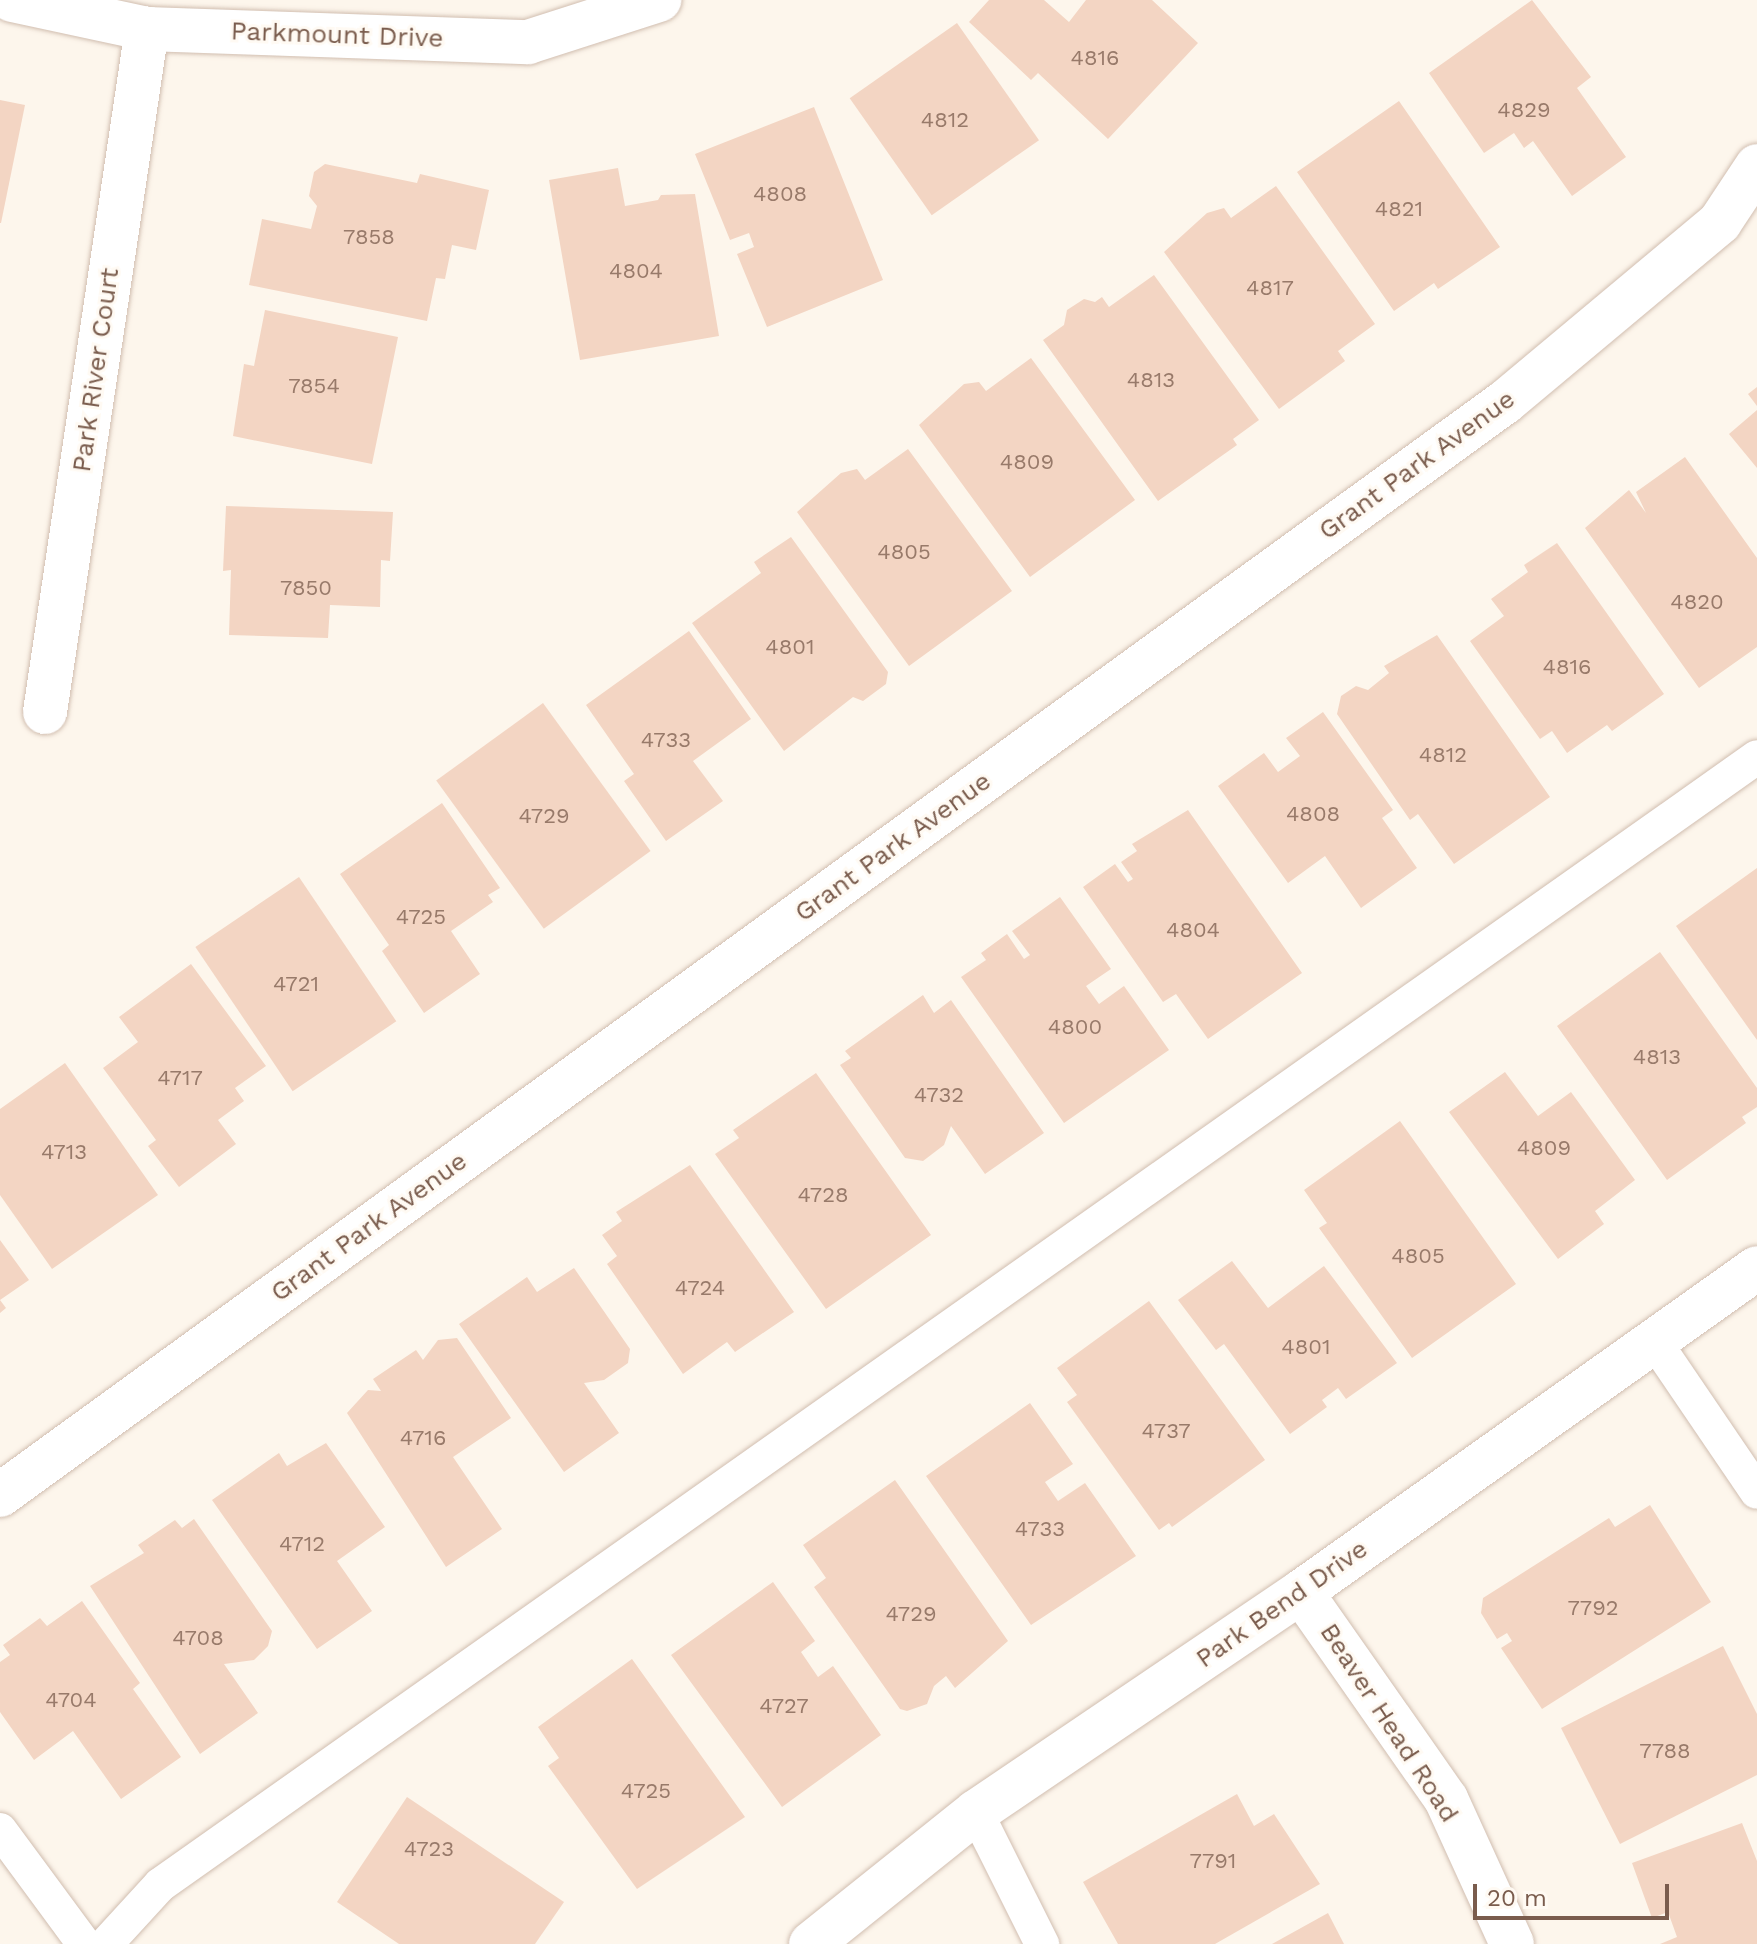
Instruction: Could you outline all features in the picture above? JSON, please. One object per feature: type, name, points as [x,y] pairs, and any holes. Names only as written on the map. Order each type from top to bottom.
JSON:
[{"type":"street","name":"Parkmount Drive","points":[[12,0],[147,29],[528,42],[659,0]]},
{"type":"street","name":"Park River Court","points":[[45,712],[147,29]]},
{"type":"street","name":"Grant Park Avenue","points":[[0,1495],[1505,402],[1720,222],[1757,166]]},
{"type":"street","name":"Park Bend Drive","points":[[811,1944],[976,1812],[1301,1592],[1757,1268]]},
{"type":"street","name":"Beaver Head Road","points":[[1301,1592],[1446,1799],[1512,1944]]},
{"type":"lane","points":[[106,1944],[160,1885],[1757,757]]},
{"type":"lane","points":[[1655,1342],[1757,1492]]},
{"type":"lane","points":[[976,1812],[1042,1944]]},
{"type":"lane","points":[[0,1830],[84,1944]]},
{"type":"building","points":[[989,0],[1044,0],[1069,22],[1086,0],[1152,0],[1198,43],[1108,139],[1038,73],[1031,80],[969,22]]},
{"type":"building","points":[[1532,0],[1591,77],[1577,88],[1626,157],[1572,196],[1533,141],[1524,148],[1514,133],[1484,153],[1429,73]]},
{"type":"building","points":[[957,23],[1039,140],[932,215],[850,98]]},
{"type":"building","points":[[0,100],[25,105],[1,223],[0,223]]},
{"type":"building","points":[[1399,101],[1500,247],[1438,289],[1434,283],[1394,311],[1297,172]]},
{"type":"building","points":[[814,107],[883,280],[767,327],[737,254],[754,247],[749,233],[730,240],[695,154]]},
{"type":"building","points":[[325,164],[417,183],[420,174],[489,190],[476,250],[452,245],[445,279],[436,278],[427,321],[249,285],[262,219],[311,229],[317,206],[309,196],[314,172]]},
{"type":"building","points":[[618,168],[625,206],[658,200],[661,195],[695,194],[719,336],[580,360],[549,180]]},
{"type":"building","points":[[1276,186],[1375,324],[1338,351],[1345,361],[1279,409],[1164,252],[1207,213],[1224,208],[1231,218]]},
{"type":"building","points":[[1154,275],[1259,420],[1233,439],[1237,445],[1158,501],[1043,340],[1064,325],[1067,310],[1084,299],[1095,302],[1102,297],[1109,307]]},
{"type":"building","points":[[265,310],[398,337],[372,464],[233,436],[244,364],[254,366]]},
{"type":"building","points":[[1031,358],[1135,500],[1030,577],[919,425],[964,384],[979,382],[986,391]]},
{"type":"building","points":[[1757,387],[1757,406],[1748,394]]},
{"type":"building","points":[[1757,410],[1757,468],[1729,434]]},
{"type":"building","points":[[908,449],[1012,591],[909,666],[797,512],[841,473],[857,469],[865,480]]},
{"type":"building","points":[[1685,457],[1757,558],[1757,647],[1699,688],[1585,528],[1629,490],[1646,513],[1636,492]]},
{"type":"building","points":[[226,506],[393,512],[390,561],[381,560],[380,607],[330,605],[328,638],[229,635],[231,570],[223,571]]},
{"type":"building","points":[[791,537],[888,672],[886,684],[863,701],[853,697],[784,751],[692,623],[761,573],[754,562]]},
{"type":"building","points":[[1557,543],[1664,694],[1612,731],[1607,725],[1567,753],[1552,731],[1540,739],[1470,641],[1504,616],[1491,599],[1528,572],[1524,565]]},
{"type":"building","points":[[689,631],[751,719],[693,761],[723,801],[666,841],[624,781],[634,774],[586,705]]},
{"type":"building","points":[[1437,635],[1550,797],[1454,864],[1418,814],[1410,820],[1337,714],[1341,696],[1356,686],[1368,690],[1389,673],[1384,666]]},
{"type":"building","points":[[543,703],[651,851],[544,929],[436,781]]},
{"type":"building","points":[[1323,712],[1393,810],[1382,818],[1417,868],[1361,908],[1325,856],[1288,883],[1218,786],[1264,753],[1278,772],[1300,756],[1286,738]]},
{"type":"building","points":[[442,803],[500,888],[488,895],[493,902],[451,931],[480,974],[424,1013],[382,951],[389,945],[340,874]]},
{"type":"building","points":[[1188,810],[1302,973],[1208,1039],[1176,994],[1163,1002],[1083,887],[1115,864],[1128,882],[1133,879],[1121,862],[1137,851],[1132,844]]},
{"type":"building","points":[[1757,868],[1757,1040],[1676,926]]},
{"type":"building","points":[[299,877],[396,1021],[293,1091],[195,947]]},
{"type":"building","points":[[1060,897],[1111,969],[1086,986],[1099,1004],[1124,986],[1169,1050],[1064,1123],[961,977],[986,960],[981,953],[1007,934],[1024,959],[1030,955],[1012,931]]},
{"type":"building","points":[[1660,952],[1757,1088],[1757,1107],[1742,1117],[1746,1123],[1667,1180],[1557,1026]]},
{"type":"building","points":[[191,964],[266,1066],[235,1088],[244,1101],[218,1120],[236,1144],[179,1187],[148,1146],[156,1140],[103,1068],[138,1042],[119,1017]]},
{"type":"building","points":[[923,995],[934,1013],[951,1000],[1044,1133],[985,1174],[951,1126],[944,1145],[923,1161],[905,1158],[840,1065],[851,1058],[845,1051]]},
{"type":"building","points":[[65,1063],[158,1195],[52,1269],[0,1195],[0,1109]]},
{"type":"building","points":[[1505,1072],[1538,1116],[1571,1092],[1635,1180],[1595,1211],[1604,1224],[1558,1259],[1449,1112]]},
{"type":"building","points":[[816,1073],[931,1235],[826,1309],[715,1154],[739,1138],[733,1130]]},
{"type":"building","points":[[1400,1121],[1516,1284],[1412,1358],[1319,1228],[1327,1223],[1304,1190]]},
{"type":"building","points":[[690,1165],[794,1312],[735,1352],[727,1342],[683,1374],[607,1264],[617,1256],[602,1235],[622,1221],[616,1212]]},
{"type":"building","points":[[0,1240],[29,1280],[0,1300]]},
{"type":"building","points":[[1232,1261],[1268,1308],[1324,1266],[1397,1363],[1346,1399],[1338,1388],[1322,1400],[1327,1407],[1290,1434],[1224,1344],[1216,1350],[1178,1300]]},
{"type":"building","points":[[574,1268],[630,1349],[628,1363],[604,1380],[584,1383],[619,1433],[564,1472],[459,1324],[527,1277],[537,1292]]},
{"type":"building","points":[[1149,1301],[1265,1460],[1172,1527],[1169,1523],[1159,1530],[1067,1402],[1077,1395],[1057,1368]]},
{"type":"building","points":[[457,1338],[511,1418],[453,1457],[502,1529],[446,1567],[347,1413],[368,1390],[381,1391],[373,1379],[416,1350],[423,1360],[438,1340]]},
{"type":"building","points":[[1030,1403],[1073,1464],[1045,1482],[1058,1501],[1085,1483],[1136,1556],[1031,1625],[926,1476]]},
{"type":"building","points":[[326,1443],[385,1527],[337,1561],[372,1611],[317,1649],[212,1500],[279,1453],[287,1466]]},
{"type":"building","points":[[895,1480],[1008,1641],[955,1688],[946,1676],[934,1686],[927,1704],[907,1711],[900,1709],[814,1587],[826,1578],[803,1545]]},
{"type":"building","points":[[1650,1505],[1711,1602],[1542,1709],[1501,1648],[1512,1641],[1507,1633],[1497,1639],[1481,1613],[1483,1598],[1609,1518],[1615,1527]]},
{"type":"building","points":[[194,1519],[272,1631],[268,1646],[254,1660],[224,1664],[258,1713],[200,1754],[90,1586],[144,1553],[138,1545],[175,1520],[182,1528]]},
{"type":"building","points":[[773,1582],[815,1641],[801,1652],[818,1677],[833,1666],[881,1735],[782,1807],[671,1655]]},
{"type":"building","points":[[82,1601],[140,1683],[133,1689],[181,1757],[121,1799],[73,1731],[34,1760],[0,1712],[0,1662],[10,1655],[3,1645],[40,1618],[47,1626]]},
{"type":"building","points":[[1723,1646],[1757,1714],[1757,1775],[1620,1844],[1561,1728]]},
{"type":"building","points":[[632,1659],[745,1817],[637,1889],[548,1766],[559,1758],[538,1727]]},
{"type":"building","points":[[1237,1794],[1254,1826],[1274,1814],[1320,1884],[1215,1944],[1118,1944],[1083,1882]]},
{"type":"building","points":[[407,1797],[564,1902],[535,1944],[399,1944],[337,1902]]},
{"type":"building","points":[[1742,1823],[1757,1861],[1757,1944],[1660,1944],[1677,1937],[1668,1912],[1652,1918],[1632,1863]]},
{"type":"building","points":[[1328,1913],[1344,1944],[1272,1944]]}]
